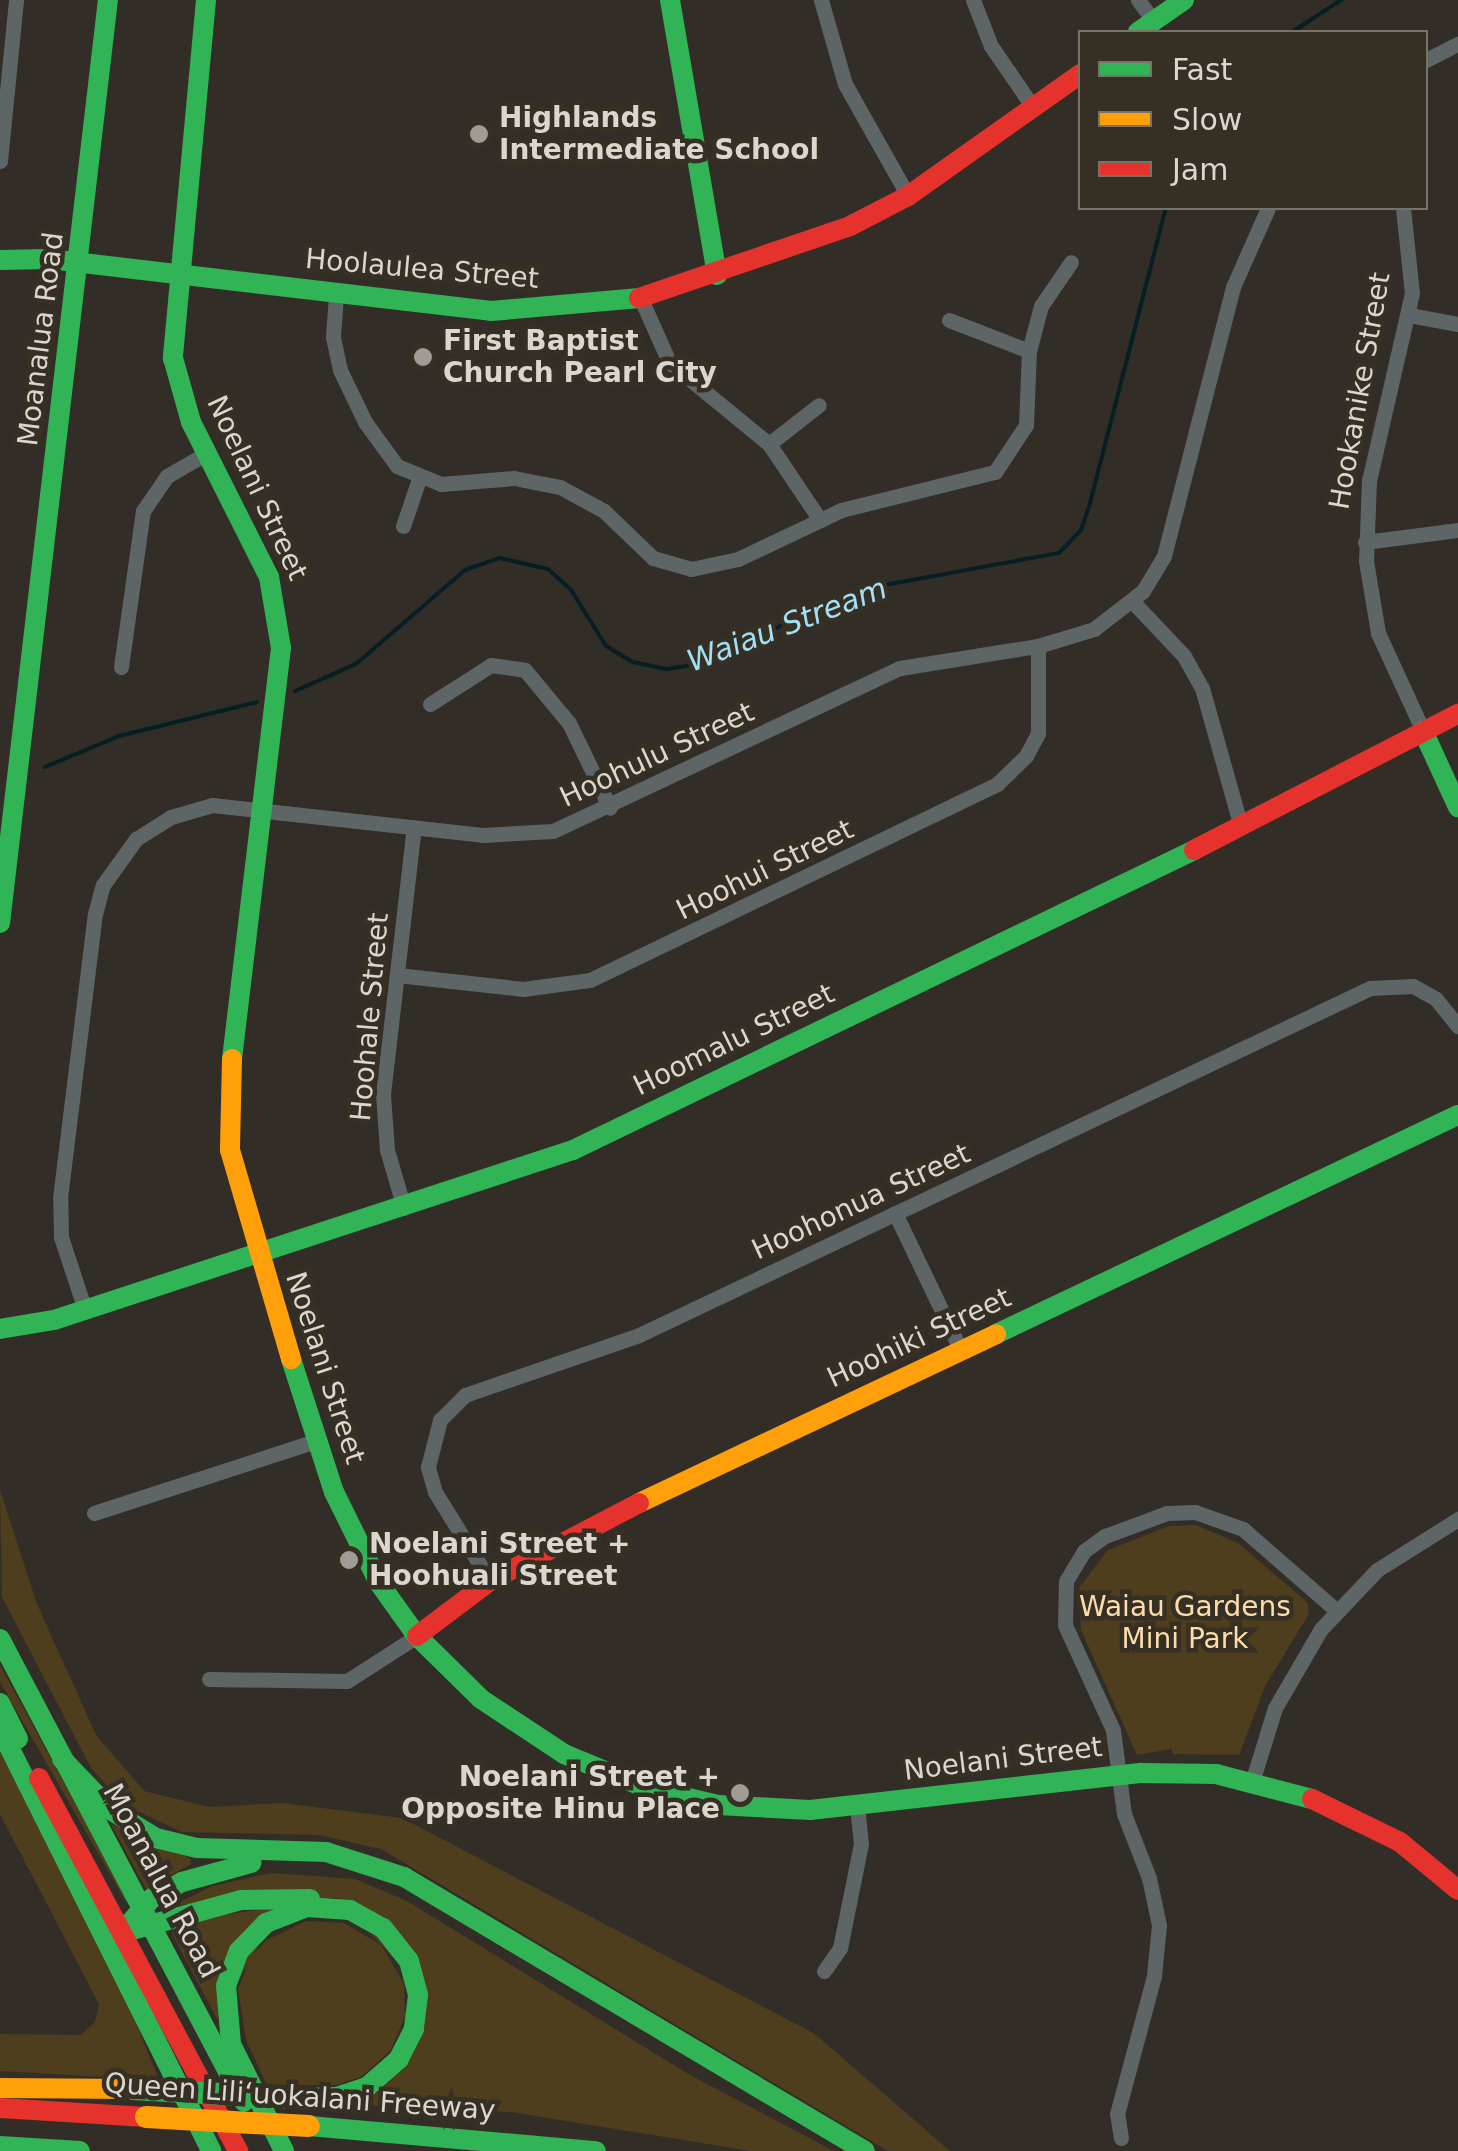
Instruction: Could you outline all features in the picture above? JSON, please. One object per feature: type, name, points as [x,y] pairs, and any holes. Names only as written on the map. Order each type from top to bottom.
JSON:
[{"type":"main road","name":"Moanalua Road","points":[[0,923],[81,262],[108,0]]},
{"type":"main road","name":"Noelani Street","points":[[206,0],[173,358],[184,404],[274,591],[276,696],[228,1105],[234,1172],[316,1441],[358,1547],[417,1636],[509,1720],[622,1780],[752,1808],[857,1806],[1118,1776],[1187,1772],[1254,1780],[1358,1817],[1458,1890]]},
{"type":"main road","points":[[670,0],[717,275]]},
{"type":"main road","points":[[1146,27],[1184,0]]},
{"type":"main road","name":"Hoolaulea Street","points":[[0,260],[81,262],[491,311],[640,299],[821,240],[908,196],[1078,75]]},
{"type":"main road","name":"Hoomalu Street","points":[[0,1329],[85,1310],[257,1256],[601,1138],[1241,827],[1458,714]]},
{"type":"main road","name":"Hookanike Street","points":[[1422,730],[1458,807]]},
{"type":"main road","name":"Hoohiki Street","points":[[417,1636],[490,1580],[1458,1115]]},
{"type":"main road","name":"Moanalua Road","points":[[0,1639],[270,2151]]},
{"type":"main road","points":[[0,1704],[238,2151]]},
{"type":"main road","points":[[0,1728],[180,2078],[211,2151]]},
{"type":"main road","points":[[62,1758],[112,1811],[156,1838],[197,1848],[300,1850],[350,1857],[404,1877],[865,2151]]},
{"type":"main road","points":[[122,1933],[205,1871],[300,1850]]},
{"type":"main road","points":[[0,2088],[336,2097],[367,2086],[399,2059],[414,2029],[418,1995],[409,1962],[383,1928],[350,1910],[269,1898],[146,1917]]},
{"type":"main road","points":[[284,2151],[230,2044],[226,1986],[239,1951],[266,1923],[307,1907],[350,1910]]},
{"type":"main road","points":[[173,2030],[180,2078]]},
{"type":"main road","name":"Queen Liliʻuokalani Freeway","points":[[0,2108],[310,2126],[596,2151]]},
{"type":"main road","points":[[0,2146],[80,2151]]},
{"type":"street","points":[[0,161],[16,0]]},
{"type":"street","points":[[820,0],[845,84],[908,196]]},
{"type":"street","points":[[973,0],[991,46],[1033,108]]},
{"type":"street","points":[[1138,0],[1146,27]]},
{"type":"street","points":[[1428,59],[1458,44]]},
{"type":"street","name":"Hoohulu Street","points":[[85,1310],[64,1252],[59,1208],[103,885],[136,839],[171,817],[212,806],[262,808],[414,828],[536,834],[610,808],[900,668],[1038,646],[1094,629],[1133,602],[1169,542],[1232,287],[1267,210]]},
{"type":"street","name":"Hookanike Street","points":[[1403,210],[1414,262],[1408,316],[1369,480],[1365,542],[1378,633],[1422,730]]},
{"type":"street","points":[[336,295],[333,337],[345,384],[387,457],[419,480],[527,479],[560,488],[604,512],[653,558],[680,568],[723,565],[820,520],[995,472],[1026,424],[1029,351],[1044,301],[1071,262]]},
{"type":"street","points":[[640,299],[654,337],[678,374],[769,444],[820,520]]},
{"type":"street","points":[[1408,316],[1458,324]]},
{"type":"street","points":[[949,320],[1029,351]]},
{"type":"street","points":[[769,444],[818,405]]},
{"type":"street","points":[[121,667],[143,512],[160,483],[207,453]]},
{"type":"street","points":[[404,526],[419,480]]},
{"type":"street","points":[[1365,542],[1458,530]]},
{"type":"street","points":[[1133,602],[1184,656],[1202,688],[1241,827]]},
{"type":"street","name":"Hoohui Street","points":[[397,975],[523,989],[590,980],[998,784],[1038,733],[1038,646]]},
{"type":"street","points":[[430,704],[492,666],[525,670],[569,723],[610,808]]},
{"type":"street","name":"Hoohale Street","points":[[404,1208],[383,1116],[414,828]]},
{"type":"street","name":"Hoohonua Street","points":[[490,1580],[430,1480],[434,1432],[456,1402],[639,1335],[1370,988],[1413,986],[1444,1006],[1458,1026]]},
{"type":"street","points":[[895,1214],[961,1351]]},
{"type":"street","points":[[94,1514],[316,1441]]},
{"type":"street","points":[[1120,2138],[1117,2114],[1160,1942],[1153,1892],[1127,1824],[1110,1722],[1063,1614],[1066,1581],[1093,1543],[1167,1513],[1207,1514],[1243,1529],[1336,1610]]},
{"type":"street","points":[[1254,1780],[1284,1687],[1336,1610],[1395,1556],[1458,1518]]},
{"type":"street","points":[[209,1679],[347,1681],[417,1636]]},
{"type":"street","points":[[824,1972],[840,1948],[861,1844],[857,1806]]},
{"type":"green space","points":[[0,1490],[37,1604],[96,1735],[144,1791],[209,1807],[282,1803],[402,1818],[815,2034],[950,2151],[888,2151],[381,1849],[319,1835],[182,1832],[125,1805],[91,1768],[2,1597]]},
{"type":"green space","name":"Waiau Gardens Mini Park","points":[[1195,1525],[1238,1543],[1308,1603],[1309,1614],[1265,1686],[1239,1755],[1173,1754],[1172,1749],[1137,1755],[1081,1630],[1079,1588],[1108,1550],[1169,1526]]},
{"type":"green space","points":[[0,1665],[127,1899],[126,1902],[0,1682]]},
{"type":"green space","points":[[0,1752],[120,1984],[159,2080],[0,2071],[0,2034],[81,2035],[95,2022],[99,2004],[0,1814]]},
{"type":"green space","points":[[111,1824],[190,1858],[191,1864],[146,1889]]},
{"type":"green space","points":[[271,1873],[355,1879],[407,1901],[690,2075],[834,2151],[751,2151],[511,2112],[340,2104],[367,2095],[427,1994],[338,1898],[173,1905],[213,1886]]},
{"type":"green space","points":[[280,1907],[217,2019],[171,1932],[201,1918]]},
{"type":"green space","points":[[306,1921],[344,1923],[381,1945],[404,1984],[405,2017],[390,2051],[361,2077],[336,2085],[267,2085],[246,2040],[238,1989],[252,1955],[267,1940]]},
{"type":"waterway","name":"Waiau Stream","points":[[1295,30],[1341,0]]},
{"type":"waterway","name":"Waiau Stream","points":[[295,691],[356,664],[465,570],[500,558],[548,569],[571,590],[606,646],[633,662],[667,669],[691,665],[868,588],[1059,553],[1081,530],[1089,507],[1165,210]]},
{"type":"waterway","name":"Waiau Stream","points":[[45,767],[119,736],[257,702]]},
{"type":"traffic: fast","points":[[0,923],[108,0]]},
{"type":"traffic: fast","points":[[206,0],[173,358],[191,422],[269,577],[281,648],[232,1059]]},
{"type":"traffic: fast","points":[[670,0],[717,275]]},
{"type":"traffic: fast","points":[[1141,30],[1184,0]]},
{"type":"traffic: fast","points":[[0,260],[49,259],[491,311],[639,298]]},
{"type":"traffic: fast","points":[[1423,731],[1458,807]]},
{"type":"traffic: fast","points":[[0,1329],[54,1320],[573,1150],[1194,850]]},
{"type":"traffic: fast","points":[[996,1334],[1458,1115]]},
{"type":"traffic: fast","points":[[291,1359],[334,1492],[379,1583],[417,1636],[481,1699],[564,1754],[646,1788],[718,1805],[810,1810],[1142,1773],[1216,1774],[1312,1799]]},
{"type":"traffic: fast","points":[[0,1639],[244,2102]]},
{"type":"traffic: fast","points":[[0,1703],[18,1739]]},
{"type":"traffic: fast","points":[[0,1729],[211,2151]]},
{"type":"traffic: fast","points":[[62,1759],[112,1811],[156,1838],[197,1848],[326,1852],[404,1877],[865,2151]]},
{"type":"traffic: fast","points":[[121,1933],[152,1898],[182,1882],[251,1863]]},
{"type":"traffic: fast","points":[[121,1933],[241,1900],[310,1899]]},
{"type":"traffic: fast","points":[[284,2151],[231,2044],[226,1986],[239,1951],[266,1923],[307,1907],[350,1910],[383,1928],[409,1961],[418,1995],[414,2029],[399,2059],[367,2087],[336,2097],[294,2098]]},
{"type":"traffic: fast","points":[[132,2089],[294,2098]]},
{"type":"traffic: fast","points":[[309,2126],[596,2151]]},
{"type":"traffic: fast","points":[[0,2146],[80,2151]]},
{"type":"traffic: slow","points":[[232,1059],[230,1150],[291,1359]]},
{"type":"traffic: slow","points":[[639,1503],[996,1334]]},
{"type":"traffic: slow","points":[[0,2088],[132,2089]]},
{"type":"traffic: slow","points":[[146,2117],[309,2126]]},
{"type":"traffic: jam","points":[[639,298],[850,226],[908,196],[1078,75]]},
{"type":"traffic: jam","points":[[1194,850],[1458,714]]},
{"type":"traffic: jam","points":[[417,1636],[490,1581],[639,1503]]},
{"type":"traffic: jam","points":[[39,1778],[238,2151]]},
{"type":"traffic: jam","points":[[1312,1799],[1400,1842],[1458,1890]]},
{"type":"traffic: jam","points":[[0,2108],[146,2117]]},
{"type":"place","name":"Highlands Intermediate School","points":[[479,134]]},
{"type":"place","name":"First Baptist Church Pearl City","points":[[423,357]]},
{"type":"place","name":"Noelani Street + Hoohuali Street","points":[[349,1560]]},
{"type":"place","name":"Noelani Street + Opposite Hinu Place","points":[[740,1793]]}]
